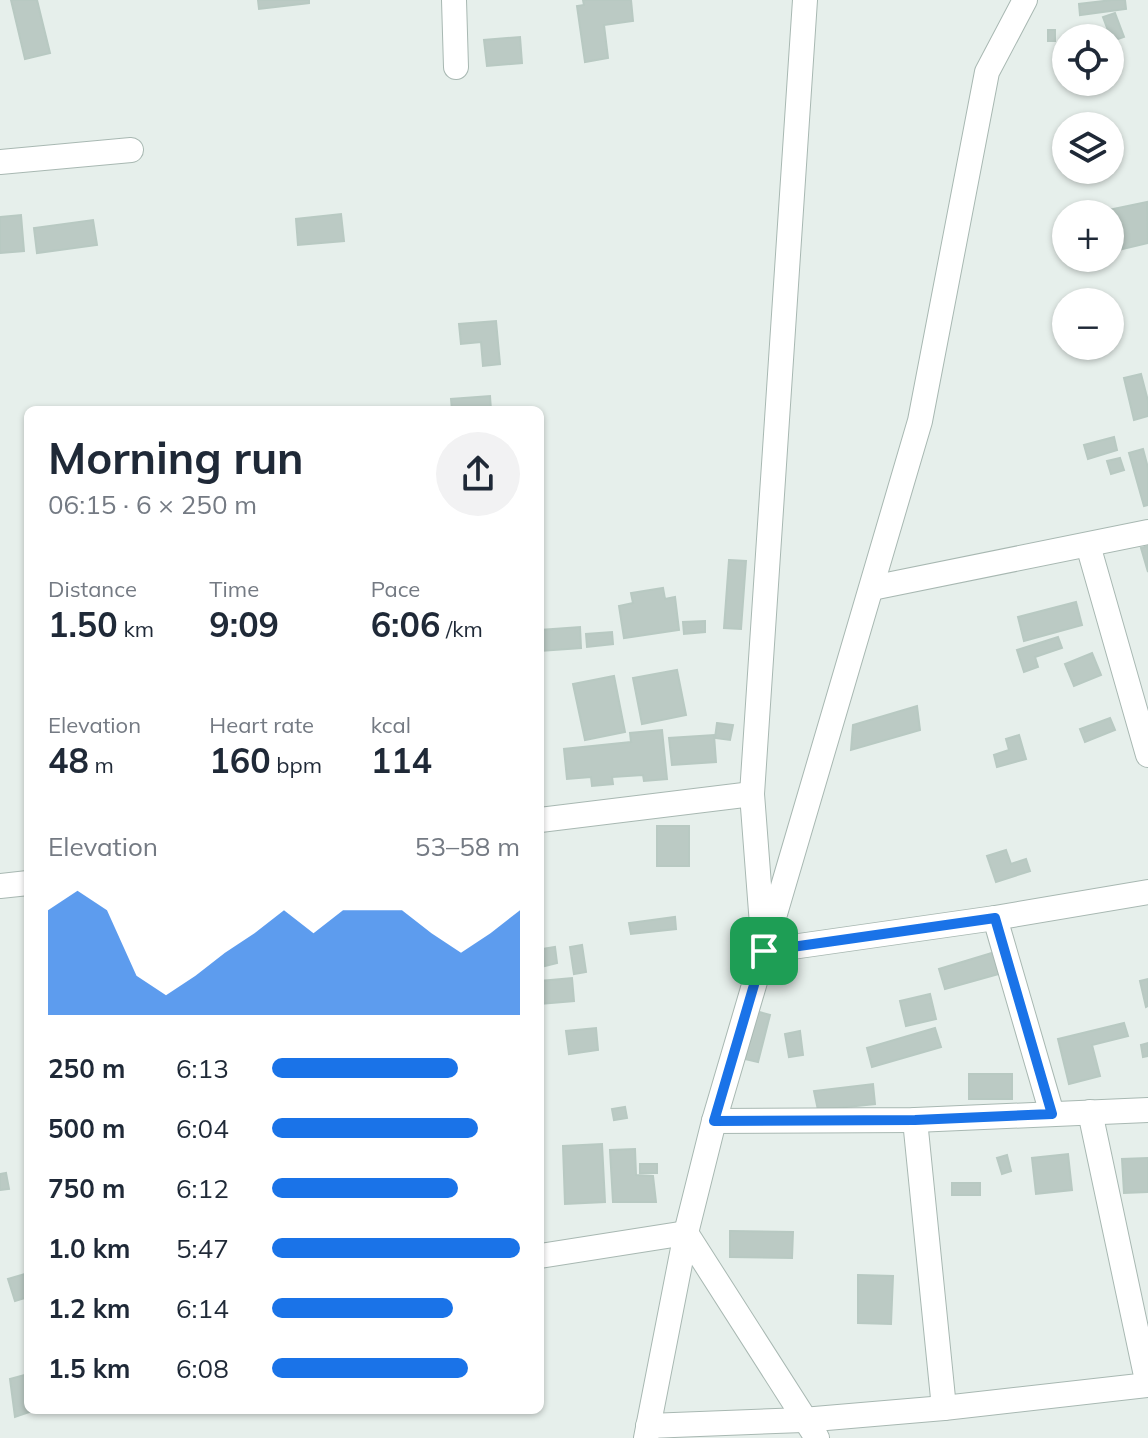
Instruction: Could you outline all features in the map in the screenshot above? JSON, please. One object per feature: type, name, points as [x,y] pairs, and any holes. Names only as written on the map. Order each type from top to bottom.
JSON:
[{"type":"street","points":[[454,0],[456,67]]},
{"type":"street","points":[[764,951],[752,794],[805,0]]},
{"type":"street","points":[[1025,0],[987,72],[920,421],[714,1121],[686,1233],[647,1432],[810,1429],[944,1408],[1148,1385],[1090,1112]]},
{"type":"street","points":[[0,162],[131,150]]},
{"type":"street","points":[[872,588],[1148,532]]},
{"type":"street","points":[[1088,545],[1148,755]]},
{"type":"street","points":[[544,820],[752,794]]},
{"type":"street","points":[[0,886],[24,883]]},
{"type":"street","points":[[764,951],[995,918],[1148,892]]},
{"type":"street","points":[[995,918],[1052,1114]]},
{"type":"street","points":[[714,1121],[915,1120],[1148,1110]]},
{"type":"street","points":[[915,1120],[944,1408]]},
{"type":"street","points":[[544,1255],[686,1233]]},
{"type":"street","points":[[686,1233],[810,1429]]},
{"type":"building","points":[[11,0],[37,0],[50,53],[25,59]]},
{"type":"building","points":[[258,0],[309,0],[309,3],[259,9]]},
{"type":"building","points":[[583,0],[631,0],[633,21],[604,25],[608,58],[585,62],[577,6],[584,5]]},
{"type":"building","points":[[1125,0],[1126,9],[1080,15],[1079,4]]},
{"type":"building","points":[[1115,13],[1119,24],[1106,24],[1103,17]]},
{"type":"building","points":[[1048,30],[1052,30],[1052,41],[1048,41]]},
{"type":"building","points":[[520,37],[522,63],[487,66],[484,40]]},
{"type":"building","points":[[1147,202],[1148,243],[1124,249],[1124,207]]},
{"type":"building","points":[[341,214],[344,241],[298,245],[296,219]]},
{"type":"building","points":[[21,215],[24,251],[0,253],[0,217]]},
{"type":"building","points":[[93,220],[97,245],[37,253],[34,228]]},
{"type":"building","points":[[496,321],[500,364],[483,366],[481,342],[461,344],[459,324]]},
{"type":"building","points":[[1141,374],[1148,401],[1148,416],[1134,420],[1124,378]]},
{"type":"building","points":[[490,396],[491,406],[452,406],[451,399]]},
{"type":"building","points":[[1114,437],[1117,450],[1088,459],[1084,445]]},
{"type":"building","points":[[1143,449],[1148,468],[1148,505],[1144,506],[1129,453]]},
{"type":"building","points":[[1120,458],[1124,470],[1111,474],[1107,461]]},
{"type":"building","points":[[1148,546],[1148,572],[1141,548]]},
{"type":"building","points":[[729,560],[746,561],[741,629],[724,628]]},
{"type":"building","points":[[663,588],[665,599],[675,597],[679,630],[624,638],[619,606],[633,603],[631,593]]},
{"type":"building","points":[[1076,602],[1082,625],[1024,641],[1018,617]]},
{"type":"building","points":[[705,621],[705,632],[684,634],[683,622]]},
{"type":"building","points":[[580,627],[581,648],[544,651],[544,630]]},
{"type":"building","points":[[612,632],[613,644],[587,647],[586,634]]},
{"type":"building","points":[[1058,637],[1062,648],[1035,657],[1038,667],[1024,672],[1017,650]]},
{"type":"building","points":[[1092,653],[1101,675],[1074,686],[1065,664]]},
{"type":"building","points":[[677,670],[686,715],[642,724],[633,678]]},
{"type":"building","points":[[614,676],[625,732],[585,740],[573,684]]},
{"type":"building","points":[[917,706],[920,730],[851,750],[853,725]]},
{"type":"building","points":[[1110,718],[1115,730],[1085,742],[1080,729]]},
{"type":"building","points":[[717,723],[733,725],[730,740],[715,738]]},
{"type":"building","points":[[662,730],[667,779],[644,781],[643,775],[612,777],[613,784],[592,786],[591,777],[567,779],[564,749],[631,742],[630,733]]},
{"type":"building","points":[[714,735],[716,762],[672,765],[669,738]]},
{"type":"building","points":[[1019,735],[1026,759],[997,767],[994,755],[1009,750],[1006,739]]},
{"type":"building","points":[[657,826],[689,826],[689,866],[657,866]]},
{"type":"building","points":[[1006,850],[1011,864],[1026,859],[1030,871],[996,882],[987,856]]},
{"type":"building","points":[[675,917],[676,929],[631,934],[629,923]]},
{"type":"building","points":[[582,945],[586,972],[574,974],[570,947]]},
{"type":"building","points":[[555,947],[557,963],[545,966],[544,949]]},
{"type":"building","points":[[995,952],[1002,973],[945,989],[939,969]]},
{"type":"building","points":[[572,978],[574,1001],[544,1004],[544,981]]},
{"type":"building","points":[[1148,979],[1148,1006],[1146,1007],[1140,981]]},
{"type":"building","points":[[930,994],[936,1019],[906,1026],[900,1001]]},
{"type":"building","points":[[756,1011],[770,1015],[758,1062],[745,1059]]},
{"type":"building","points":[[1124,1023],[1128,1036],[1092,1045],[1100,1076],[1069,1084],[1058,1039]]},
{"type":"building","points":[[596,1028],[598,1050],[569,1054],[566,1031]]},
{"type":"building","points":[[935,1028],[941,1047],[872,1067],[867,1048]]},
{"type":"building","points":[[800,1031],[803,1055],[789,1057],[785,1034]]},
{"type":"building","points":[[1148,1043],[1148,1056],[1143,1057],[1141,1045]]},
{"type":"building","points":[[969,1074],[1012,1074],[1012,1099],[969,1099]]},
{"type":"building","points":[[873,1084],[875,1104],[818,1110],[814,1091]]},
{"type":"building","points":[[625,1107],[627,1118],[614,1120],[612,1109]]},
{"type":"building","points":[[602,1144],[605,1202],[565,1204],[563,1146]]},
{"type":"building","points":[[635,1149],[636,1175],[653,1176],[656,1202],[613,1202],[610,1150]]},
{"type":"building","points":[[1068,1154],[1072,1190],[1036,1194],[1032,1158]]},
{"type":"building","points":[[1007,1155],[1011,1171],[1002,1174],[997,1158]]},
{"type":"building","points":[[1148,1158],[1148,1192],[1124,1193],[1122,1159]]},
{"type":"building","points":[[640,1164],[657,1164],[657,1173],[640,1173]]},
{"type":"building","points":[[6,1173],[9,1189],[0,1190],[0,1174]]},
{"type":"building","points":[[952,1183],[980,1183],[980,1195],[952,1195]]},
{"type":"building","points":[[730,1231],[793,1232],[792,1258],[730,1257]]},
{"type":"building","points":[[24,1274],[24,1298],[15,1301],[8,1279]]},
{"type":"building","points":[[858,1275],[893,1276],[891,1324],[858,1323]]},
{"type":"building","points":[[24,1375],[24,1414],[15,1417],[10,1379]]},
{"type":"route","points":[[995,918],[1052,1114],[915,1120],[714,1121],[764,951],[995,918]]}]
